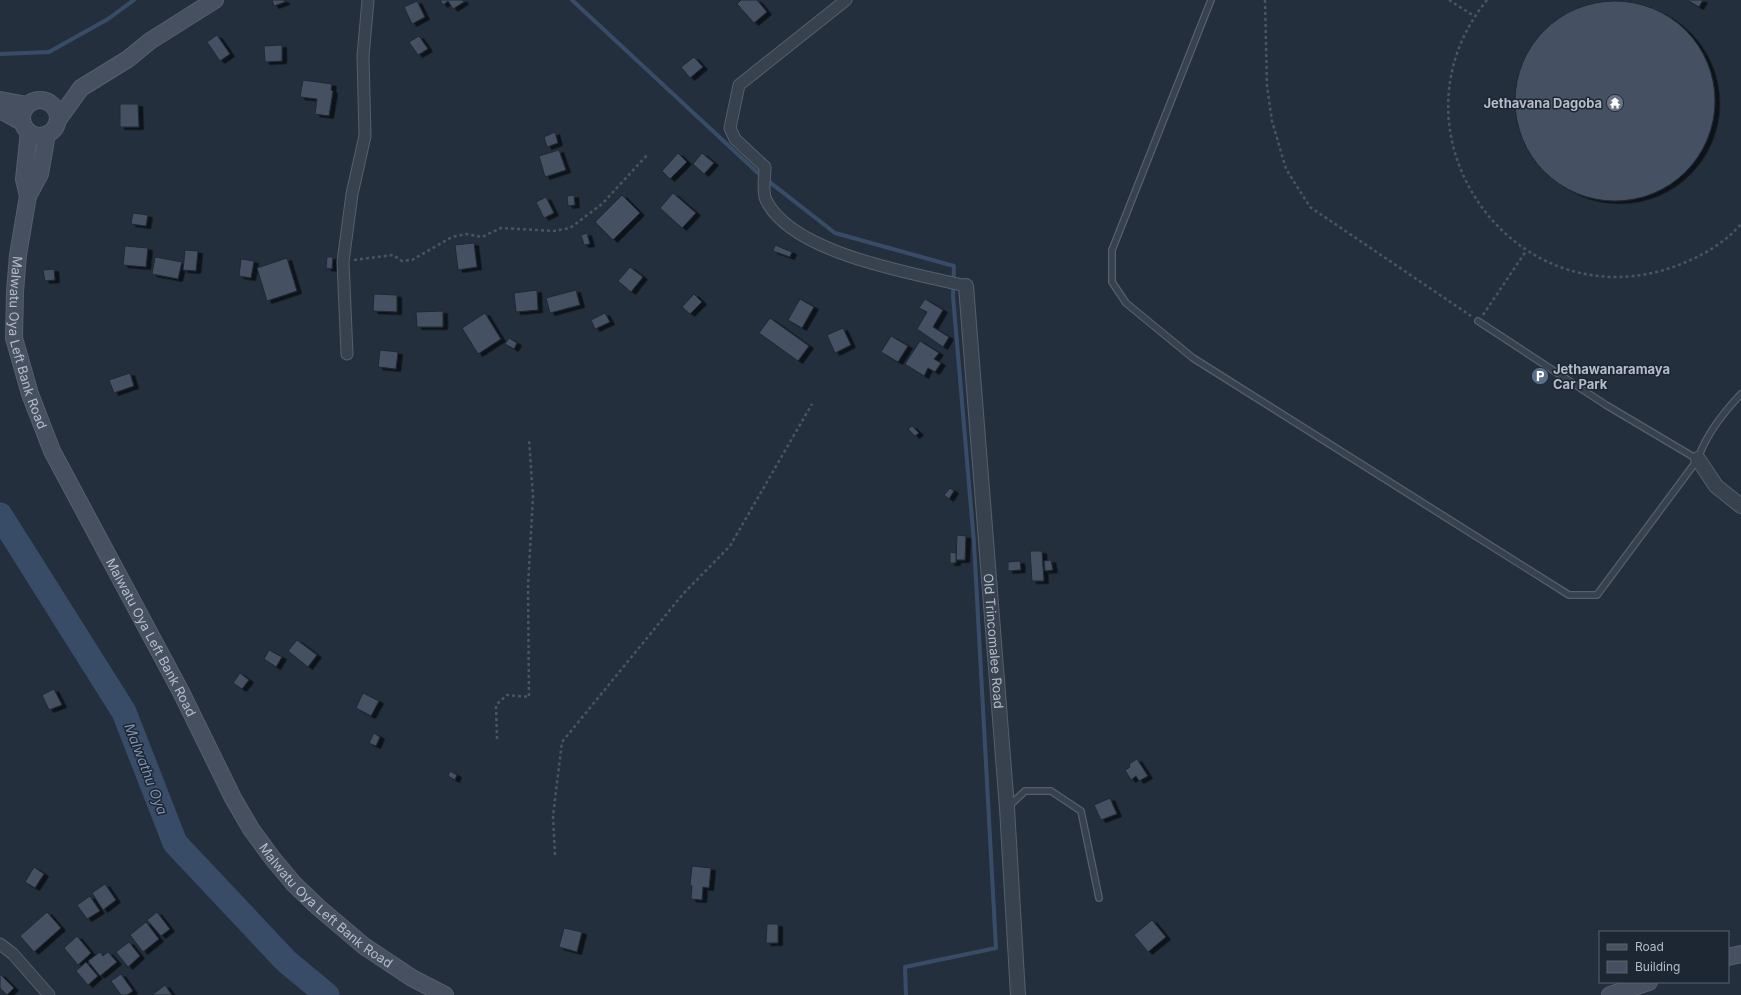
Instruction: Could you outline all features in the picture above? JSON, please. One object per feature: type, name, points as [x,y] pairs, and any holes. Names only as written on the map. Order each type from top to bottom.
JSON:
[{"type":"main road","points":[[26,127],[23,110],[27,105],[38,100],[44,100],[77,91],[128,59],[150,41],[215,0]]},
{"type":"main road","points":[[0,110],[26,127],[35,135],[47,134],[52,131],[77,91]]},
{"type":"main road","points":[[0,100],[27,105]]},
{"type":"main road","points":[[44,100],[54,108],[58,120]]},
{"type":"main road","name":"Malwatu Oya Left Bank Road","points":[[26,127],[24,179],[28,196]]},
{"type":"main road","name":"Malwatu Oya Left Bank Road","points":[[47,134],[40,174],[28,196],[18,255],[15,292],[14,338],[39,420],[52,451],[181,692],[233,798],[251,829],[294,884],[318,907],[364,946],[412,978],[445,995]]},
{"type":"main road","points":[[1729,957],[1741,954]]},
{"type":"main road","points":[[1610,995],[1646,983]]},
{"type":"street","points":[[347,354],[343,262],[352,194],[365,136],[363,56],[368,0]]},
{"type":"street","points":[[846,0],[739,85],[730,128],[735,139],[765,167],[766,200],[782,222],[805,238],[860,261],[966,286]]},
{"type":"street","name":"Old Trincomalee Road","points":[[966,286],[1007,808],[1018,995]]},
{"type":"street","points":[[1698,459],[1716,486],[1741,506]]},
{"type":"street","points":[[0,944],[14,954],[49,995]]},
{"type":"lane","points":[[1211,0],[1112,250],[1112,282],[1126,303],[1193,358],[1569,595],[1597,595],[1698,459],[1708,435],[1729,406],[1741,394]]},
{"type":"lane","points":[[1478,321],[1606,405],[1698,459]]},
{"type":"lane","points":[[1007,808],[1025,791],[1051,791],[1081,811],[1099,898]]},
{"type":"path","points":[[1265,0],[1267,86],[1272,121],[1286,169],[1310,207],[1478,321],[1526,251]]},
{"type":"path","points":[[1449,0],[1474,16]]},
{"type":"path","points":[[1487,0],[1474,16],[1458,51],[1449,88],[1449,126],[1457,163],[1474,197],[1497,227],[1526,251],[1566,270],[1610,277],[1655,274],[1697,258],[1733,233],[1741,224]]},
{"type":"path","points":[[343,262],[393,255],[402,261],[412,260],[452,237],[466,234],[482,237],[502,228],[554,232],[570,228],[602,204],[648,154]]},
{"type":"path","points":[[555,855],[553,816],[562,742],[683,594],[730,546],[812,404]]},
{"type":"path","points":[[497,739],[496,705],[507,695],[529,697],[528,586],[533,497],[529,439]]},
{"type":"building","points":[[272,0],[284,0],[285,2],[274,6]]},
{"type":"building","points":[[440,0],[463,0],[464,2],[453,9],[448,1],[443,5]]},
{"type":"building","points":[[741,0],[757,0],[767,12],[754,23],[737,4]]},
{"type":"building","points":[[1687,0],[1703,0],[1699,7]]},
{"type":"building","points":[[417,1],[425,17],[412,24],[404,7]]},
{"type":"building","name":"Jethavana Dagoba","points":[[1615,1],[1634,3],[1662,13],[1678,24],[1692,38],[1703,54],[1707,63],[1713,82],[1715,101],[1713,120],[1703,148],[1692,164],[1678,178],[1662,189],[1653,193],[1634,199],[1615,201],[1596,199],[1568,189],[1552,178],[1538,164],[1527,148],[1523,139],[1517,120],[1515,101],[1517,82],[1527,54],[1538,38],[1552,24],[1568,13],[1577,9],[1596,3]]},
{"type":"building","points":[[217,35],[230,54],[220,61],[207,42]]},
{"type":"building","points":[[419,36],[428,49],[418,55],[409,42]]},
{"type":"building","points":[[282,45],[282,61],[265,62],[264,46]]},
{"type":"building","points":[[694,57],[703,67],[690,78],[681,67]]},
{"type":"building","points":[[303,80],[332,84],[331,90],[333,91],[329,116],[315,114],[317,99],[300,97]]},
{"type":"building","points":[[120,104],[138,104],[139,127],[120,127]]},
{"type":"building","points":[[555,132],[558,143],[547,147],[544,137]]},
{"type":"building","points":[[559,150],[566,170],[545,177],[539,156]]},
{"type":"building","points":[[678,153],[687,162],[670,179],[662,171]]},
{"type":"building","points":[[702,153],[714,163],[704,174],[693,164]]},
{"type":"building","points":[[673,193],[696,213],[682,228],[660,208]]},
{"type":"building","points":[[574,195],[575,205],[568,206],[567,196]]},
{"type":"building","points":[[622,195],[640,213],[613,240],[595,222]]},
{"type":"building","points":[[546,197],[554,213],[544,218],[536,202]]},
{"type":"building","points":[[133,213],[148,215],[146,226],[131,224]]},
{"type":"building","points":[[587,233],[590,244],[584,245],[581,235]]},
{"type":"building","points":[[474,243],[477,267],[458,270],[455,245]]},
{"type":"building","points":[[775,245],[792,252],[790,257],[773,251]]},
{"type":"building","points":[[125,246],[148,248],[146,267],[123,265]]},
{"type":"building","points":[[185,250],[198,251],[196,271],[183,270]]},
{"type":"building","points":[[155,257],[182,262],[178,279],[152,274]]},
{"type":"building","points":[[327,257],[333,257],[332,269],[326,268]]},
{"type":"building","points":[[287,258],[297,291],[267,301],[257,268]]},
{"type":"building","points":[[241,259],[254,261],[251,278],[239,276]]},
{"type":"building","points":[[630,267],[643,277],[631,292],[618,281]]},
{"type":"building","points":[[54,269],[55,280],[45,281],[43,270]]},
{"type":"building","points":[[537,290],[538,310],[516,312],[514,293]]},
{"type":"building","points":[[576,290],[580,305],[550,313],[546,298]]},
{"type":"building","points":[[374,294],[397,295],[397,312],[373,311]]},
{"type":"building","points":[[694,294],[702,302],[690,314],[682,307]]},
{"type":"building","points":[[800,299],[814,307],[802,328],[788,320]]},
{"type":"building","points":[[925,299],[943,310],[933,327],[949,337],[943,347],[917,329],[927,312],[919,308]]},
{"type":"building","points":[[443,311],[443,327],[417,327],[416,312]]},
{"type":"building","points":[[485,313],[501,339],[478,354],[462,328]]},
{"type":"building","points":[[605,313],[610,322],[595,329],[591,320]]},
{"type":"building","points":[[770,318],[809,346],[798,361],[759,333]]},
{"type":"building","points":[[843,328],[851,345],[835,353],[827,335]]},
{"type":"building","points":[[891,336],[908,346],[898,362],[881,352]]},
{"type":"building","points":[[509,338],[517,343],[514,349],[505,344]]},
{"type":"building","points":[[920,341],[939,353],[934,359],[941,363],[935,372],[928,368],[924,376],[905,364]]},
{"type":"building","points":[[380,350],[398,352],[396,369],[378,367]]},
{"type":"building","points":[[130,373],[134,386],[114,393],[109,380]]},
{"type":"building","points":[[912,426],[919,433],[915,436],[908,429]]},
{"type":"building","points":[[950,488],[954,491],[949,499],[944,495]]},
{"type":"building","points":[[957,535],[966,536],[965,560],[956,560]]},
{"type":"building","points":[[1030,551],[1042,551],[1044,581],[1032,581]]},
{"type":"building","points":[[950,552],[956,553],[956,563],[950,563]]},
{"type":"building","points":[[1051,560],[1053,570],[1045,571],[1044,561]]},
{"type":"building","points":[[1020,561],[1021,570],[1008,571],[1008,562]]},
{"type":"building","points":[[297,640],[317,655],[308,667],[288,651]]},
{"type":"building","points":[[269,650],[282,657],[276,667],[264,659]]},
{"type":"building","points":[[240,673],[249,680],[242,689],[233,683]]},
{"type":"building","points":[[54,689],[62,705],[49,710],[42,695]]},
{"type":"building","points":[[363,693],[379,701],[371,716],[356,708]]},
{"type":"building","points":[[374,733],[380,737],[376,746],[369,743]]},
{"type":"building","points":[[1137,759],[1148,776],[1139,781],[1136,776],[1131,780],[1125,770],[1130,767],[1129,764]]},
{"type":"building","points":[[450,771],[457,775],[455,780],[448,776]]},
{"type":"building","points":[[1110,798],[1117,814],[1101,820],[1094,805]]},
{"type":"building","points":[[692,866],[711,868],[709,888],[703,887],[702,900],[691,899],[692,886],[690,885]]},
{"type":"building","points":[[34,867],[44,874],[35,888],[25,882]]},
{"type":"building","points":[[105,884],[116,900],[103,910],[92,893]]},
{"type":"building","points":[[90,896],[100,911],[87,919],[77,905]]},
{"type":"building","points":[[47,912],[61,928],[34,952],[20,936]]},
{"type":"building","points":[[157,912],[170,929],[161,936],[147,920]]},
{"type":"building","points":[[1152,920],[1166,937],[1148,952],[1134,935]]},
{"type":"building","points":[[146,922],[159,939],[143,952],[130,935]]},
{"type":"building","points":[[767,924],[778,924],[778,943],[766,943]]},
{"type":"building","points":[[564,928],[582,932],[577,952],[559,947]]},
{"type":"building","points":[[77,936],[91,953],[78,965],[64,948]]},
{"type":"building","points":[[129,942],[140,956],[128,967],[116,952]]},
{"type":"building","points":[[100,952],[103,956],[108,952],[117,962],[100,976],[88,961]]},
{"type":"building","points":[[86,962],[98,976],[88,985],[76,971]]},
{"type":"building","points":[[0,974],[14,988],[7,995],[0,988]]},
{"type":"building","points":[[121,974],[133,991],[127,995],[121,995],[111,981]]},
{"type":"building","points":[[165,985],[172,995],[152,995]]},
{"type":"waterway","points":[[0,54],[49,52],[108,19],[134,0]]},
{"type":"waterway","points":[[572,0],[758,173],[835,233],[954,266],[953,296],[974,543],[996,948],[905,967],[906,995]]},
{"type":"waterway","name":"Malwathu Oya","points":[[0,515],[124,712],[175,843],[286,961],[327,995]]},
{"type":"place","name":"Jethavana Dagoba","points":[[1615,103]]},
{"type":"place","name":"Jethawanaramaya Car Park","points":[[1540,376]]}]
